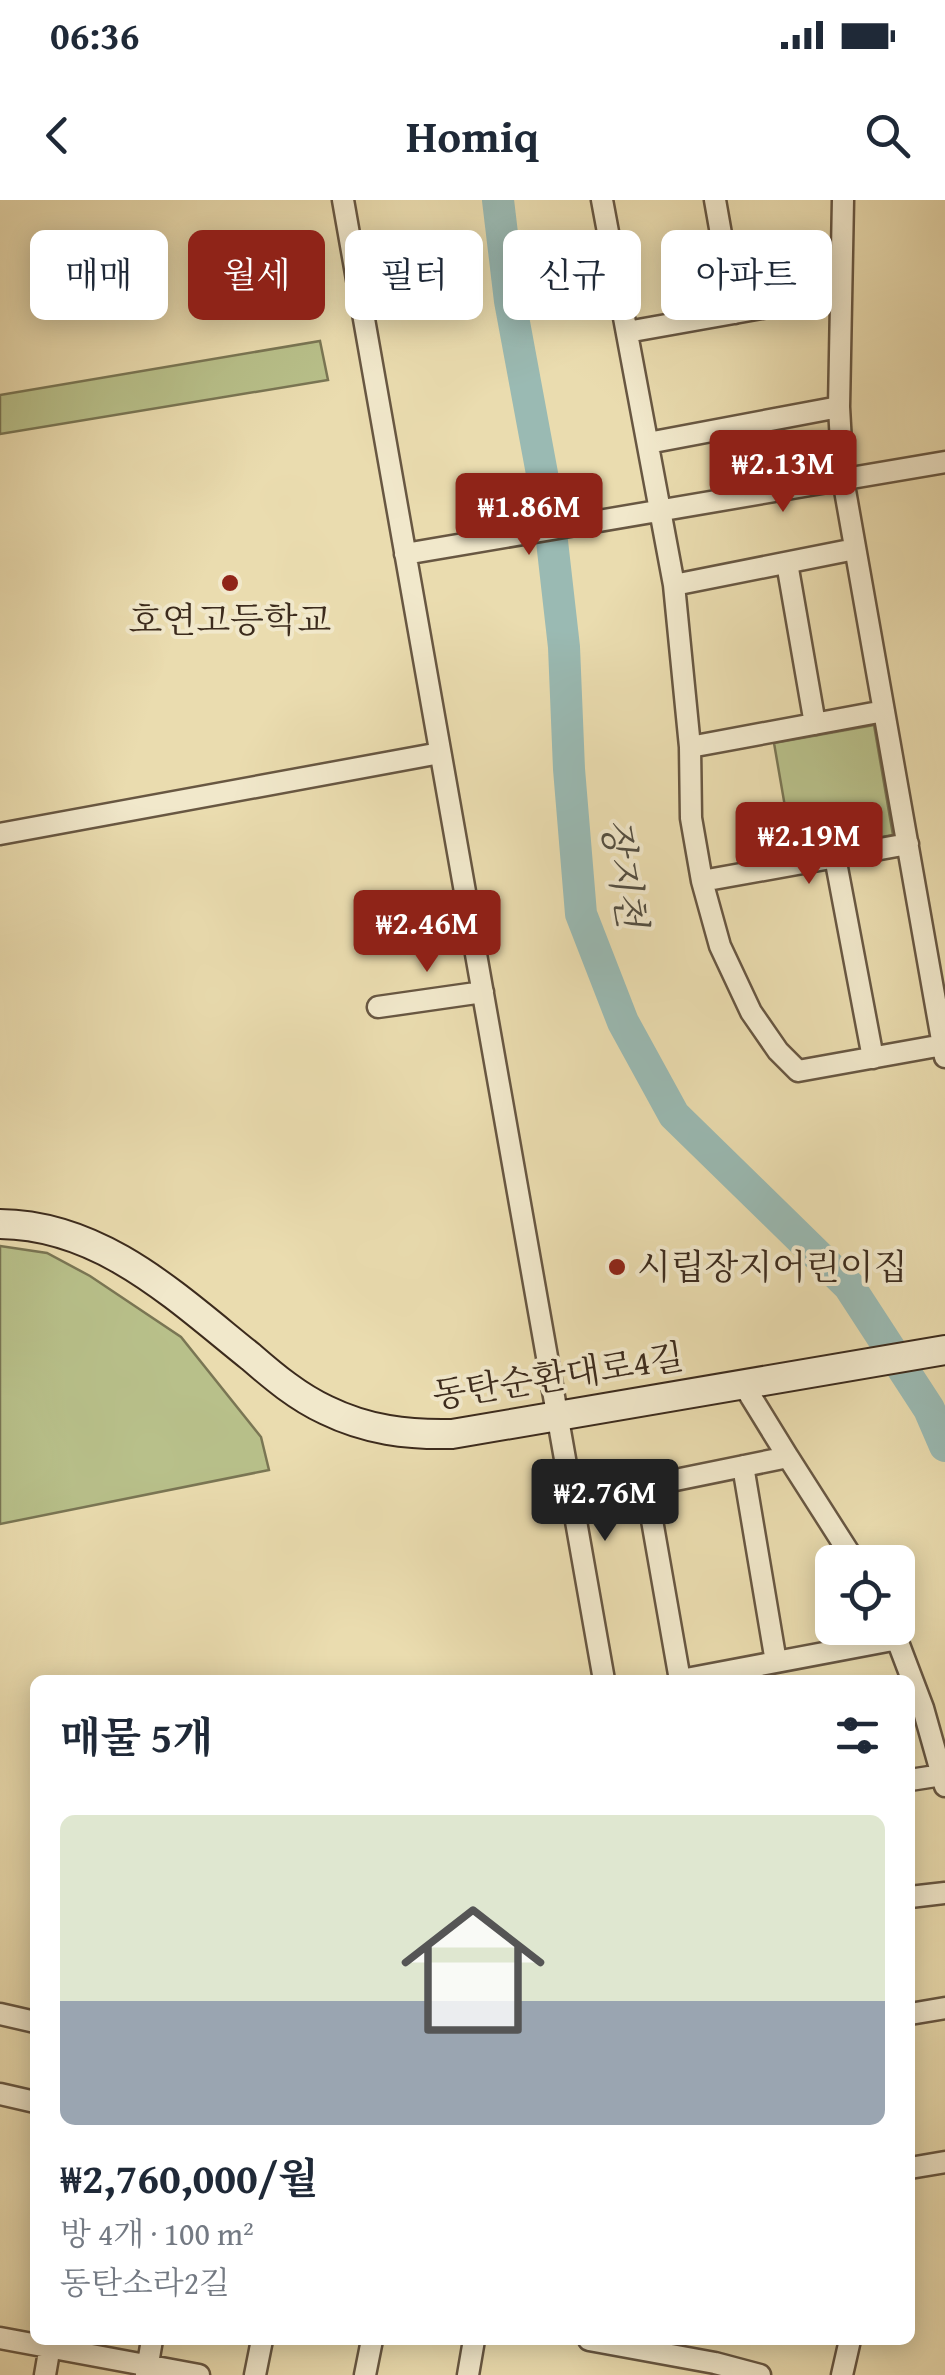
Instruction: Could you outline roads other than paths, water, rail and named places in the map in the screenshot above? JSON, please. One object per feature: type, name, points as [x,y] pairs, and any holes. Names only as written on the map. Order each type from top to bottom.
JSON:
[{"type":"street","points":[[343,200],[603,1675]]},
{"type":"street","points":[[602,200],[674,585],[690,747],[689,791],[702,881],[720,946],[751,1012],[778,1051],[798,1071],[944,1051],[843,479],[840,406],[843,200]]},
{"type":"street","points":[[714,200],[720,230]]},
{"type":"street","points":[[832,296],[842,294]]},
{"type":"street","points":[[627,332],[695,320]]},
{"type":"street","points":[[648,443],[840,406]]},
{"type":"street","points":[[405,554],[945,462]]},
{"type":"street","points":[[674,585],[855,550]]},
{"type":"street","points":[[787,563],[815,724]]},
{"type":"street","points":[[690,747],[884,711]]},
{"type":"street","points":[[0,834],[440,753]]},
{"type":"street","points":[[702,881],[908,844]]},
{"type":"street","points":[[836,857],[873,1058]]},
{"type":"street","points":[[378,1006],[483,992]]},
{"type":"street","name":"동탄순환대로4길","points":[[0,1224],[57,1230],[100,1247],[142,1270],[288,1387],[325,1410],[371,1428],[408,1435],[452,1434],[945,1350]]},
{"type":"street","points":[[744,1384],[843,1545]]},
{"type":"street","points":[[679,1675],[646,1486],[788,1458]]},
{"type":"street","points":[[743,1466],[776,1662]]},
{"type":"street","points":[[707,1675],[846,1645]]},
{"type":"street","points":[[898,1645],[907,1675]]},
{"type":"street","points":[[915,1780],[944,1780],[917,1709]]},
{"type":"street","points":[[915,1897],[945,1893]]},
{"type":"street","points":[[915,2013],[945,2008]]},
{"type":"street","points":[[0,2014],[30,2021]]},
{"type":"street","points":[[0,2094],[30,2101]]},
{"type":"street","points":[[915,2167],[945,2162]]},
{"type":"street","points":[[0,2338],[30,2342]]},
{"type":"street","points":[[45,2375],[51,2345]]},
{"type":"street","points":[[55,2345],[147,2370],[198,2375]]},
{"type":"street","points":[[147,2370],[151,2345]]},
{"type":"street","points":[[255,2375],[261,2345]]},
{"type":"street","points":[[366,2375],[371,2345]]},
{"type":"street","points":[[468,2375],[473,2345]]},
{"type":"street","points":[[610,2345],[713,2369],[760,2375]]},
{"type":"street","points":[[842,2375],[849,2345]]},
{"type":"waterway","name":"장지천","points":[[498,200],[510,301],[548,506],[564,647],[581,914],[623,1022],[674,1115],[849,1286],[929,1409],[945,1446]]},
{"type":"place","name":"호연고등학교","points":[[230,583]]},
{"type":"place","name":"시립장지어린이집","points":[[617,1267]]}]
